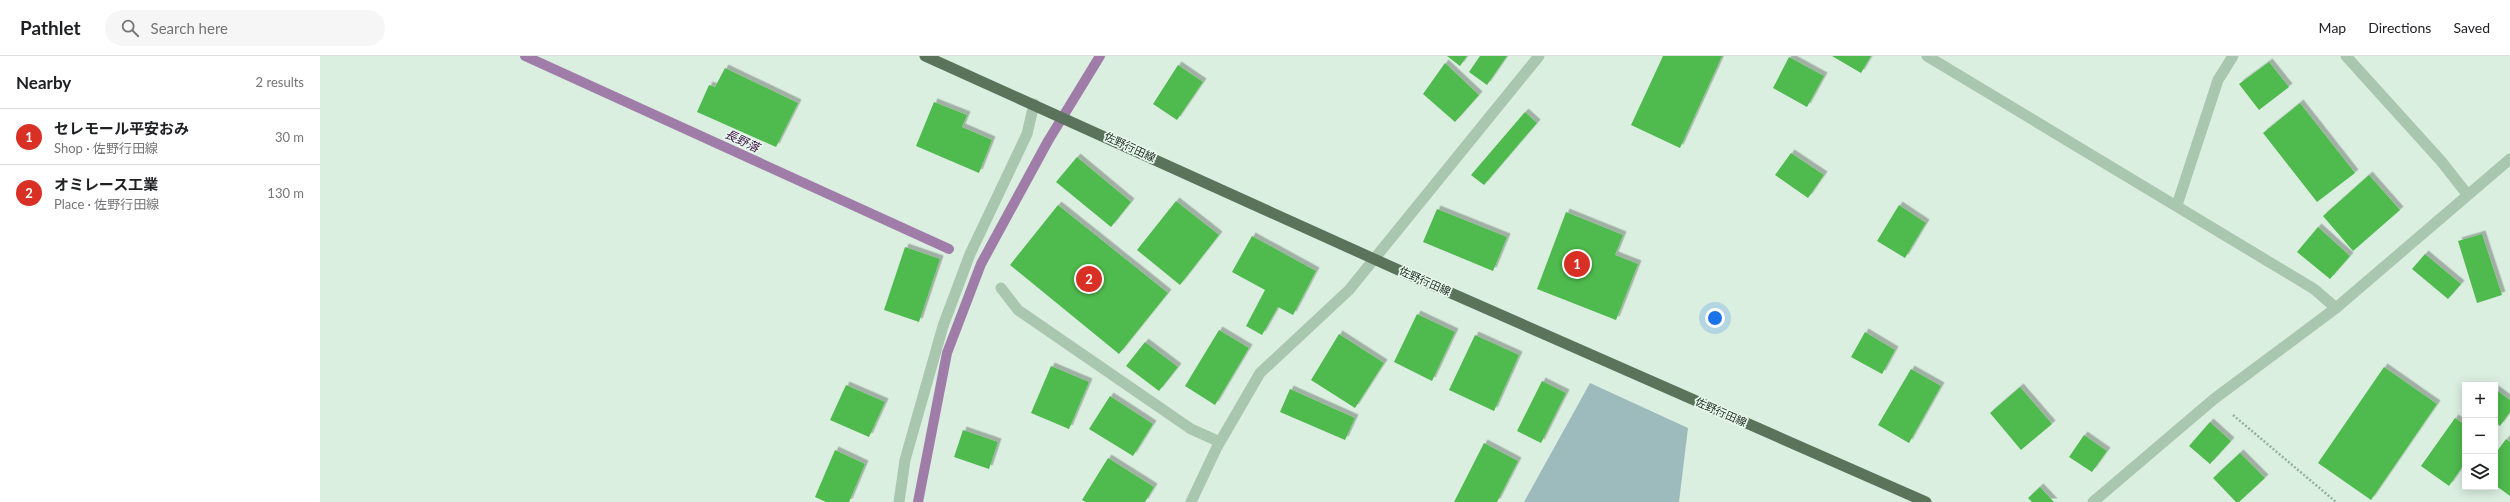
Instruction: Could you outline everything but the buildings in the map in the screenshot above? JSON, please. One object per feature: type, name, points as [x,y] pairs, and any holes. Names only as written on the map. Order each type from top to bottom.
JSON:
[{"type":"main road","name":"佐野行田線","points":[[925,56],[1081,125],[1376,260],[1926,502]]},
{"type":"street","points":[[1191,502],[1220,442],[1260,373],[1349,290],[1376,260],[1388,241],[1539,56]]},
{"type":"street","points":[[1927,56],[2177,205],[2314,289],[2336,308]]},
{"type":"street","points":[[2177,205],[2218,80],[2233,56]]},
{"type":"street","points":[[2346,56],[2441,161],[2468,194]]},
{"type":"street","points":[[899,502],[905,460],[943,326],[970,254],[1027,134],[1034,104]]},
{"type":"street","points":[[2093,502],[2214,399],[2336,308],[2510,159]]},
{"type":"street","points":[[1001,288],[1018,310],[1191,429],[1220,442]]},
{"type":"path","points":[[2214,399],[2336,502]]},
{"type":"shaded area","points":[[1590,383],[1688,428],[1679,502],[1524,502]]},
{"type":"waterway","name":"長野落","points":[[525,56],[949,249]]},
{"type":"waterway","name":"長野落","points":[[918,502],[947,353],[981,264],[1048,141],[1100,56]]},
{"type":"place","name":"セレモール平安おみ","points":[[1577,264]]},
{"type":"place","name":"オミレース工業","points":[[1089,279]]}]
